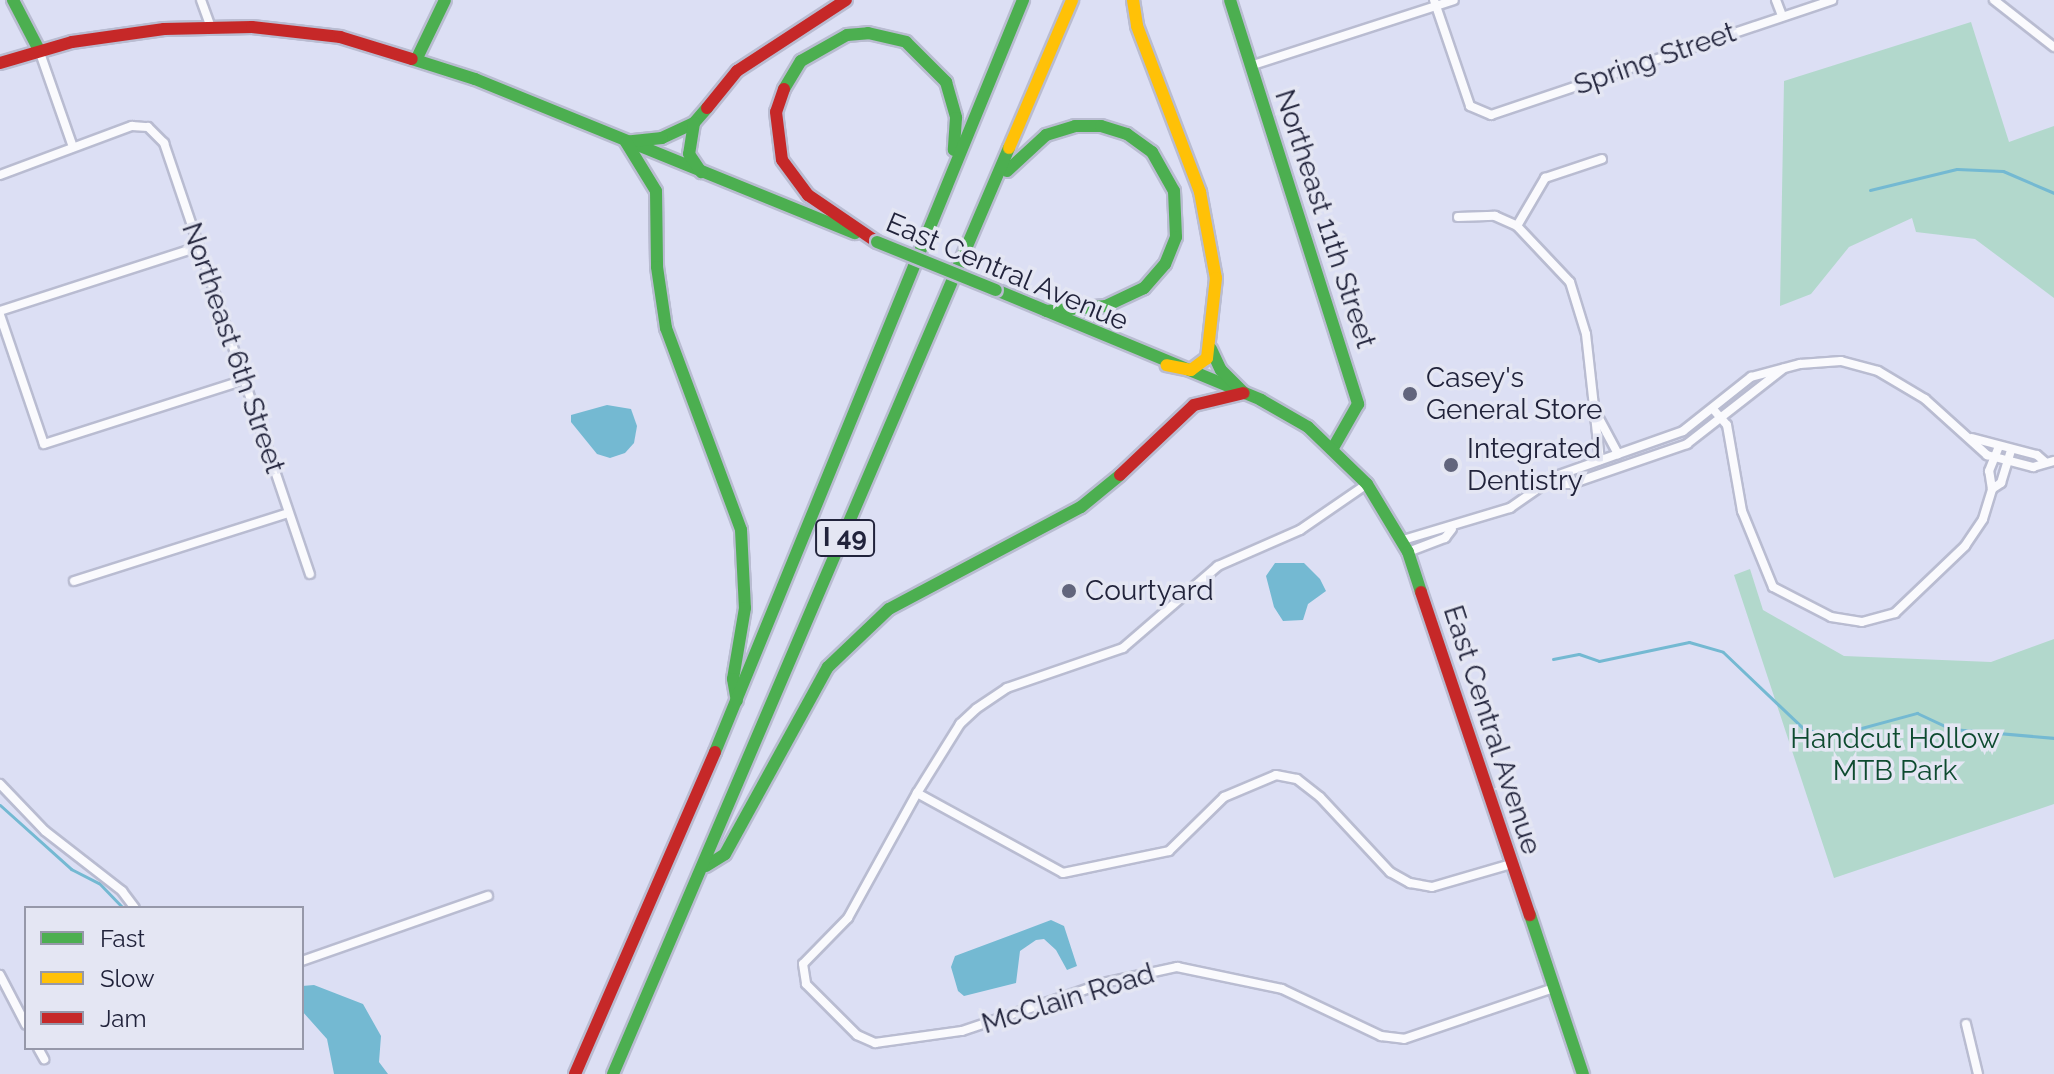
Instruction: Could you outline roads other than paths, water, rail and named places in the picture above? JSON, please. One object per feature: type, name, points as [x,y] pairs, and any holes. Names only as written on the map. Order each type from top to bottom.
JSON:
[{"type":"main road","points":[[13,0],[39,50]]},
{"type":"main road","points":[[417,58],[445,0]]},
{"type":"main road","points":[[737,701],[733,679],[745,608],[741,530],[666,328],[657,267],[656,191],[626,142],[662,138],[694,123],[737,71],[846,0]]},
{"type":"main road","name":"I 49","points":[[575,1074],[737,701],[1023,0]]},
{"type":"main road","name":"I 49","points":[[613,1074],[705,867],[1072,0]]},
{"type":"main road","points":[[1133,0],[1137,26],[1206,216],[1216,278],[1211,349],[1221,370],[1244,393]]},
{"type":"main road","name":"Northeast 11th Street","points":[[1230,0],[1358,404],[1351,424],[1333,448]]},
{"type":"main road","name":"East Central Avenue","points":[[0,63],[39,50],[101,37],[211,27],[330,35],[417,58],[996,290],[1166,365],[1244,393],[1308,427],[1367,484],[1403,540],[1551,989],[1583,1074]]},
{"type":"main road","points":[[877,242],[808,195],[782,160],[776,112],[785,85],[801,61],[827,42],[868,33],[906,42],[921,52],[936,66],[952,98],[956,138],[949,178]]},
{"type":"main road","points":[[694,123],[689,154],[701,172]]},
{"type":"main road","points":[[994,189],[1036,141],[1060,129],[1088,125],[1115,129],[1140,142],[1169,177],[1179,222],[1172,252],[1155,278],[1119,302],[1046,311]]},
{"type":"main road","points":[[1166,365],[1191,370],[1211,349]]},
{"type":"main road","points":[[705,867],[725,854],[828,667],[889,609],[1081,507],[1144,456],[1194,405],[1244,393]]},
{"type":"street","points":[[201,0],[211,27]]},
{"type":"street","points":[[1250,66],[1435,3],[1454,0]]},
{"type":"street","points":[[1776,0],[1782,16]]},
{"type":"street","name":"Spring Street","points":[[1435,3],[1470,106],[1479,114],[1491,115],[1832,0]]},
{"type":"street","points":[[1994,0],[2054,47]]},
{"type":"street","points":[[0,175],[73,147],[39,50]]},
{"type":"street","name":"Northeast 6th Street","points":[[73,147],[132,126],[148,127],[164,143],[310,574]]},
{"type":"street","points":[[1517,226],[1545,178],[1602,159]]},
{"type":"street","points":[[1458,217],[1487,215],[1517,226],[1570,282],[1586,334],[1600,460]]},
{"type":"street","points":[[198,247],[0,313],[44,444],[245,380]]},
{"type":"street","points":[[1403,540],[1441,527],[1452,529],[1510,508],[1551,484],[1556,476],[1683,431],[1751,377],[1841,361],[1878,371],[1925,399],[1994,458],[2033,467],[2049,462]]},
{"type":"street","points":[[1551,484],[1571,484],[1674,449],[1722,418],[1783,369]]},
{"type":"street","points":[[1713,409],[1722,418],[1729,434],[1742,511],[1763,570],[1780,592],[1831,617],[1862,622],[1895,613],[1965,546],[1983,519],[1992,489],[2001,483],[2011,450]]},
{"type":"street","points":[[1595,411],[1618,454]]},
{"type":"street","points":[[1972,438],[2037,455],[2049,462]]},
{"type":"street","points":[[1992,489],[1988,481],[1999,446]]},
{"type":"street","points":[[1367,484],[1300,530],[1218,566],[1123,648],[1007,688],[976,709],[960,724],[917,793],[1063,873],[1169,851],[1224,797],[1276,775],[1297,779],[1320,797],[1390,872],[1410,883],[1432,887],[1511,864]]},
{"type":"street","points":[[74,581],[288,513]]},
{"type":"street","points":[[1408,552],[1445,538],[1452,529]]},
{"type":"street","points":[[0,784],[45,831],[122,891],[133,906]]},
{"type":"street","name":"McClain Road","points":[[917,793],[848,918],[803,964],[806,984],[857,1035],[875,1043],[962,1031],[1108,982],[1177,967],[1282,989],[1381,1036],[1404,1039],[1551,989]]},
{"type":"street","points":[[304,960],[488,896]]},
{"type":"street","points":[[0,975],[24,1021]]},
{"type":"street","points":[[1966,1024],[1978,1074]]},
{"type":"street","points":[[39,1050],[44,1059]]},
{"type":"water","points":[[607,405],[631,409],[637,426],[634,443],[625,453],[610,458],[597,454],[571,422],[571,415]]},
{"type":"water","points":[[1275,563],[1304,563],[1320,579],[1326,591],[1308,604],[1303,620],[1283,621],[1274,607],[1266,576]]},
{"type":"water","points":[[1051,920],[1064,926],[1077,966],[1067,970],[1056,950],[1044,939],[1036,940],[1020,951],[1016,983],[964,996],[958,991],[951,967],[955,956]]},
{"type":"water","points":[[314,985],[363,1004],[381,1036],[379,1062],[388,1074],[334,1074],[327,1039],[304,1013],[304,986]]},
{"type":"waterway","points":[[1870,190],[1957,169],[2003,171],[2054,193]]},
{"type":"waterway","points":[[1553,659],[1579,654],[1599,661],[1689,642],[1723,652],[1805,730],[1839,734],[1917,713],[1952,729],[2054,738]]},
{"type":"waterway","points":[[0,805],[71,869],[99,883],[121,906]]},
{"type":"place","name":"Casey's General Store","points":[[1410,394]]},
{"type":"place","name":"Integrated Dentistry","points":[[1451,465]]},
{"type":"place","name":"Courtyard","points":[[1069,591]]},
{"type":"park label","name":"Handcut Hollow MTB Park","points":[[1895,755]]}]
